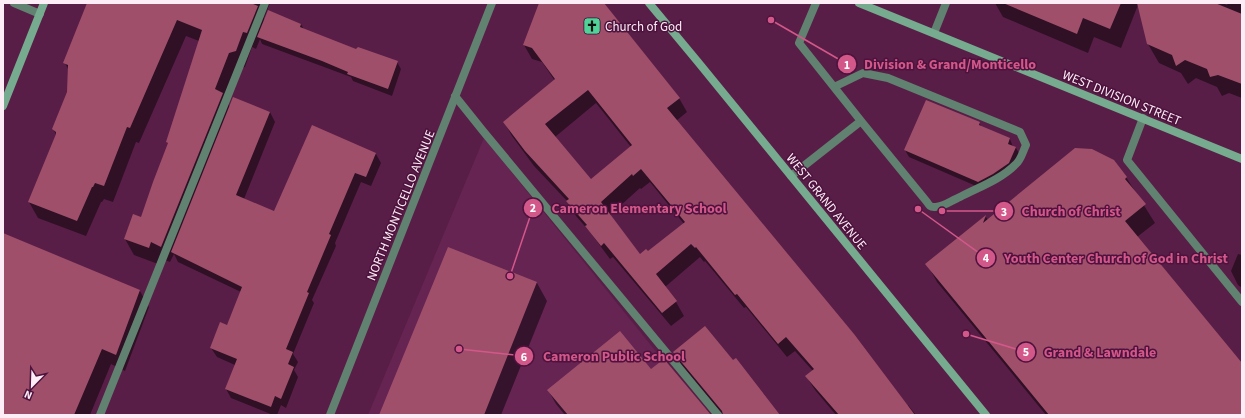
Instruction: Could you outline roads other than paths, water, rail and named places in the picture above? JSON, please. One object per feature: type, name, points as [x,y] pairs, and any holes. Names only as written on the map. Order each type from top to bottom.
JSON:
[{"type":"main road","points":[[3,106],[44,3]]},
{"type":"main road","name":"WEST GRAND AVENUE","points":[[649,3],[986,415]]},
{"type":"main road","name":"WEST DIVISION STREET","points":[[859,3],[1242,159]]},
{"type":"street","points":[[14,3],[40,14]]},
{"type":"street","points":[[100,415],[265,3]]},
{"type":"street","name":"NORTH MONTICELLO AVENUE","points":[[330,415],[492,3]]},
{"type":"street","points":[[816,3],[799,43],[861,121],[926,202],[930,206],[936,208],[990,183],[1018,163],[1026,145],[1020,132],[888,78],[863,74],[834,87]]},
{"type":"street","points":[[934,33],[946,3]]},
{"type":"street","points":[[455,96],[718,415]]},
{"type":"street","points":[[1143,118],[1127,160],[1242,302]]},
{"type":"street","points":[[791,176],[861,121]]},
{"type":"place","name":"Division & Grand/Monticello","points":[[771,20]]},
{"type":"place","name":"Church of God","points":[[592,26]]},
{"type":"place","name":"Youth Center Church of God in Christ","points":[[918,209]]},
{"type":"place","name":"Church of Christ","points":[[942,211]]},
{"type":"place","name":"Cameron Elementary School","points":[[510,276]]},
{"type":"place","name":"Grand & Lawndale","points":[[966,334]]},
{"type":"place","name":"Cameron Public School","points":[[459,349]]}]
